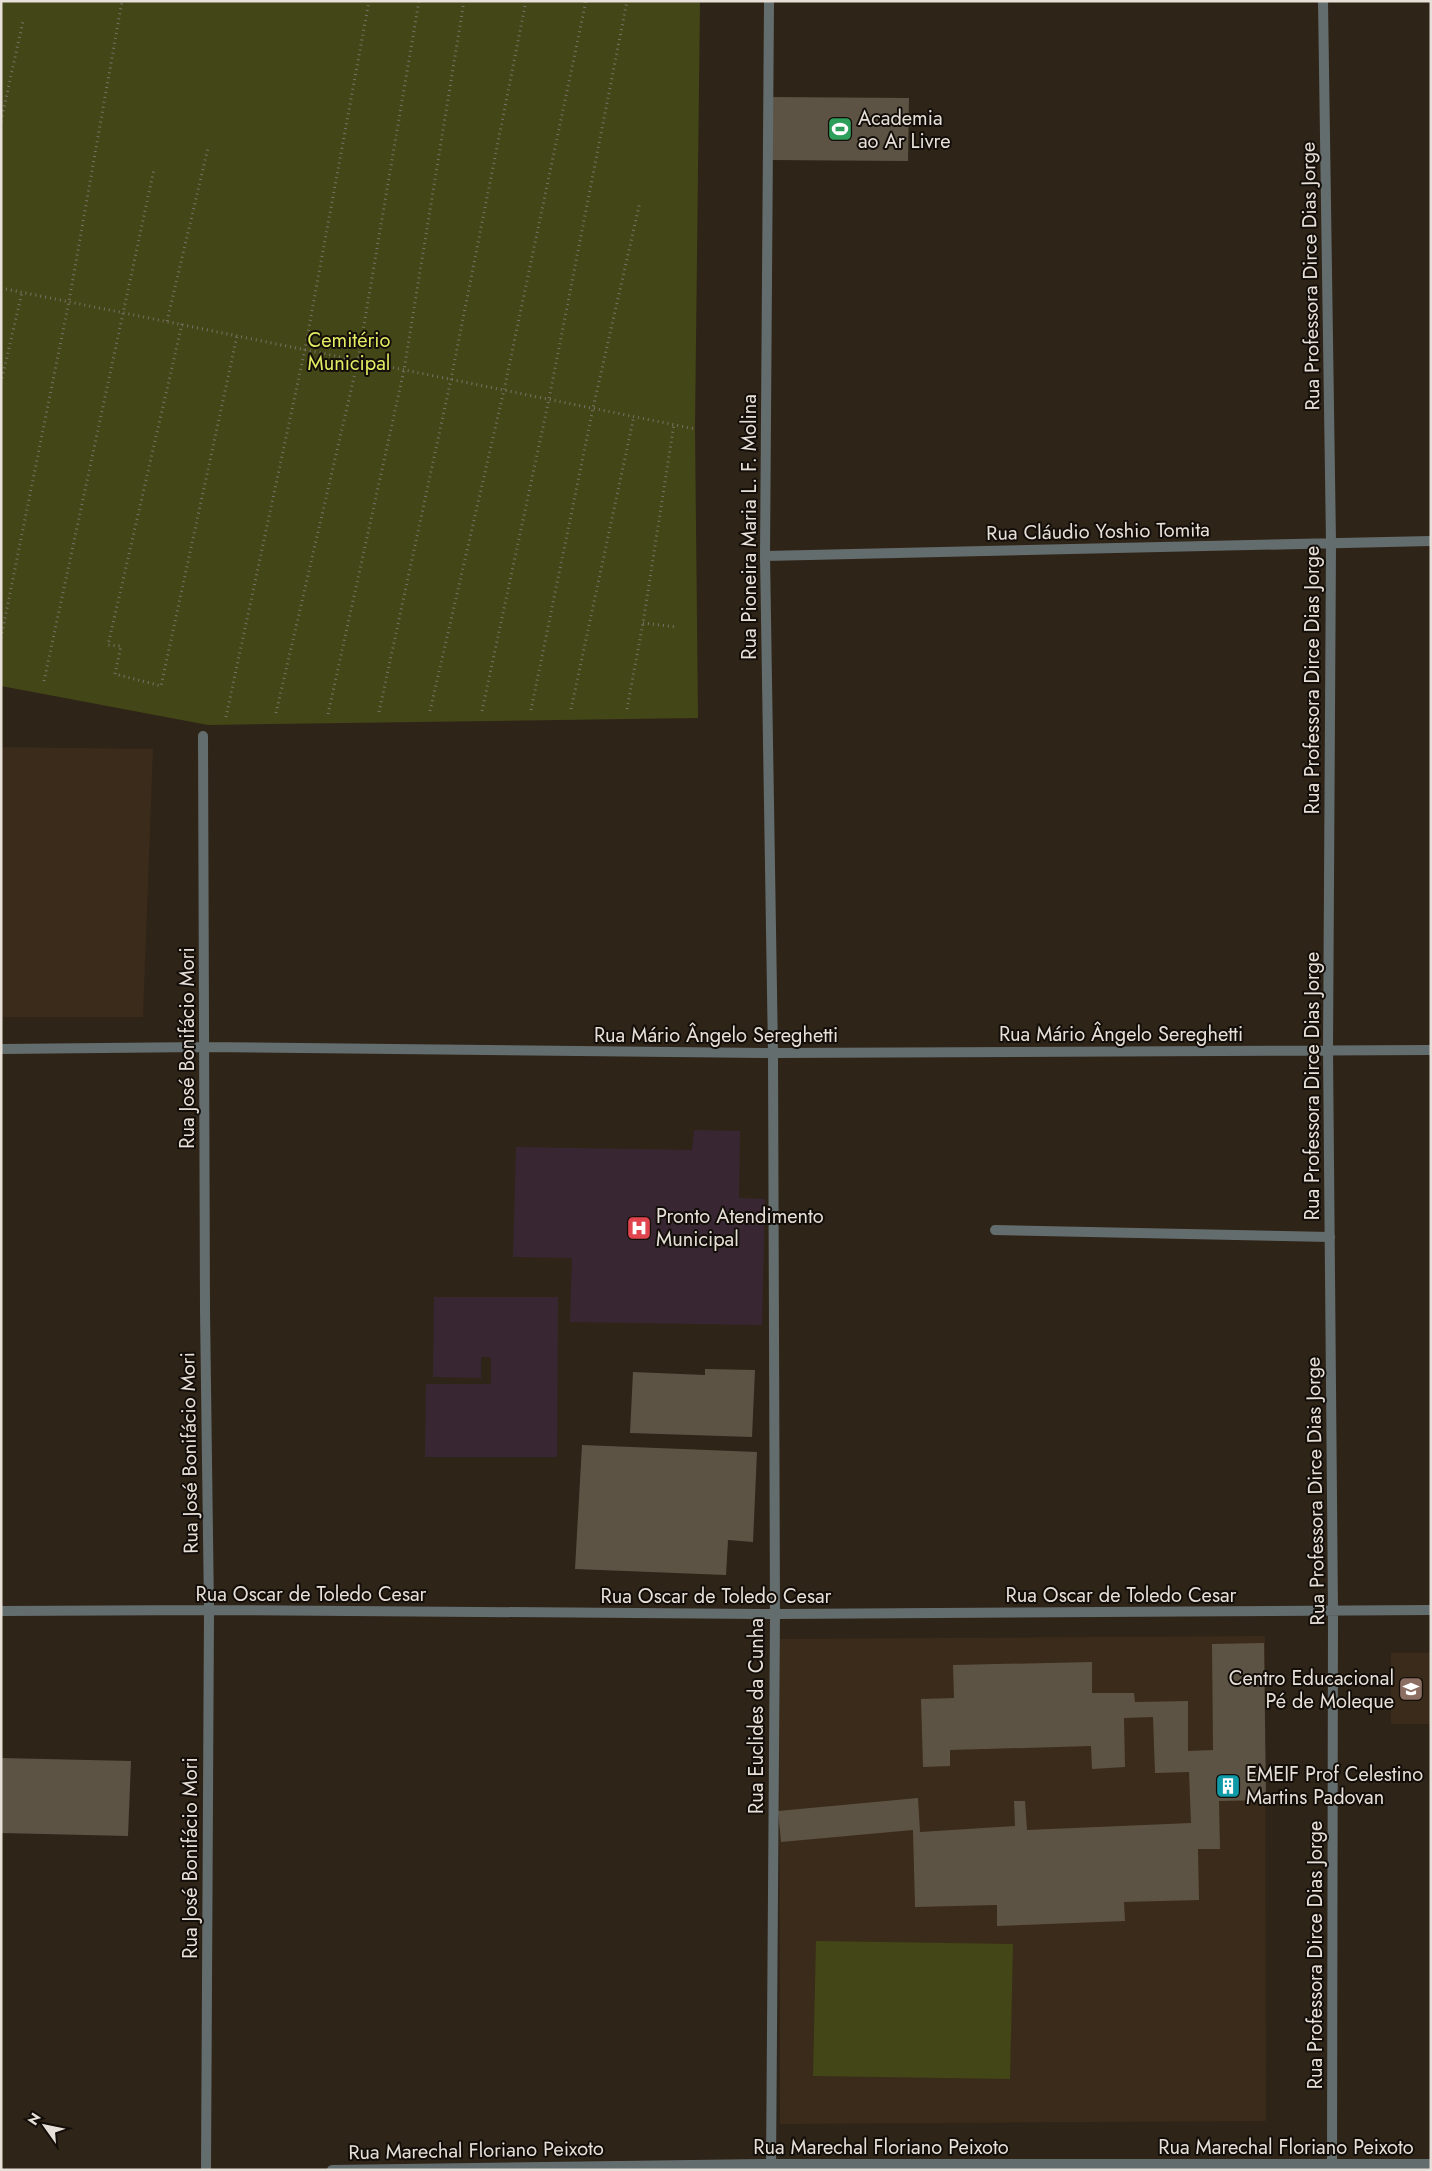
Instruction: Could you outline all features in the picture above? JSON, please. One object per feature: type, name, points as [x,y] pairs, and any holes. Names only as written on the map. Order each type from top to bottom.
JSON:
[{"type":"street","name":"Rua Pioneira Maria L. F. Molina","points":[[769,1],[766,556],[773,1053]]},
{"type":"street","name":"Rua Professora Dirce Dias Jorge","points":[[1323,1],[1330,543],[1328,1050],[1333,1611],[1332,2168]]},
{"type":"street","name":"Rua Cláudio Yoshio Tomita","points":[[766,556],[1431,541]]},
{"type":"street","name":"Rua José Bonifácio Mori","points":[[203,736],[205,1311],[209,1610],[206,2170]]},
{"type":"street","name":"Rua Mário Ângelo Sereghetti","points":[[1,1048],[204,1047],[773,1053],[1431,1050]]},
{"type":"street","name":"Rua Euclides da Cunha","points":[[771,2167],[775,1614],[773,1053]]},
{"type":"street","points":[[995,1230],[1330,1237]]},
{"type":"street","name":"Rua Oscar de Toledo Cesar","points":[[1,1611],[209,1610],[775,1614],[1431,1610]]},
{"type":"street","name":"Rua Marechal Floriano Peixoto","points":[[332,2170],[771,2167],[1332,2168],[1431,2164]]},
{"type":"path","points":[[1,638],[69,302],[122,1]]},
{"type":"path","points":[[226,717],[305,349],[369,1]]},
{"type":"path","points":[[276,714],[358,360],[419,1]]},
{"type":"path","points":[[328,714],[404,370],[464,1]]},
{"type":"path","points":[[379,712],[451,379],[526,1]]},
{"type":"path","points":[[430,711],[504,390],[586,1]]},
{"type":"path","points":[[482,711],[550,399],[628,1]]},
{"type":"path","points":[[1,121],[23,21]]},
{"type":"path","points":[[167,321],[208,148]]},
{"type":"path","points":[[44,681],[154,169]]},
{"type":"path","points":[[531,710],[593,408],[640,202]]},
{"type":"path","points":[[1,288],[695,428]]},
{"type":"path","points":[[1,383],[22,292]]},
{"type":"path","points":[[182,324],[108,645],[121,646],[115,674],[161,686],[237,336]]},
{"type":"path","points":[[571,709],[634,416]]},
{"type":"path","points":[[628,709],[644,623],[674,424]]},
{"type":"path","points":[[644,623],[676,627]]},
{"type":"shaded area","points":[[1,747],[153,749],[143,1017],[1,1017]]},
{"type":"shaded area","name":"Pronto Atendimento Municipal","points":[[694,1130],[740,1131],[739,1198],[765,1199],[762,1325],[570,1322],[572,1258],[513,1257],[516,1147],[692,1150]]},
{"type":"shaded area","points":[[434,1297],[558,1297],[557,1457],[425,1457],[426,1384],[491,1384],[491,1357],[481,1357],[481,1378],[433,1377]]},
{"type":"shaded area","points":[[1265,1636],[1266,2121],[780,2124],[779,1639]]},
{"type":"shaded area","name":"Centro Educacional Pé de Moleque","points":[[1391,1653],[1431,1653],[1431,1724],[1391,1724]]},
{"type":"green space","name":"Cemitério Municipal","points":[[1,1],[700,1],[695,428],[698,718],[208,725],[1,686]]},
{"type":"green space","points":[[816,1941],[1013,1944],[1010,2079],[813,2076]]},
{"type":"building","name":"Academia ao Ar Livre","points":[[771,97],[909,98],[908,161],[770,160]]},
{"type":"building","points":[[705,1369],[755,1370],[752,1437],[630,1433],[633,1372],[705,1375]]},
{"type":"building","points":[[582,1445],[757,1452],[753,1542],[728,1540],[726,1575],[575,1569]]},
{"type":"building","name":"EMEIF Prof Celestino Martins Padovan","points":[[1264,1643],[1266,1800],[1219,1801],[1220,1849],[1198,1849],[1199,1900],[1124,1902],[1125,1921],[997,1926],[997,1905],[915,1907],[913,1830],[781,1842],[778,1811],[918,1798],[920,1832],[1015,1826],[1014,1801],[1025,1801],[1027,1830],[1191,1823],[1189,1772],[1155,1773],[1153,1717],[1124,1718],[1125,1767],[1092,1769],[1091,1746],[950,1750],[950,1766],[923,1767],[921,1699],[954,1698],[953,1665],[1092,1662],[1092,1693],[1134,1693],[1135,1702],[1188,1701],[1188,1751],[1213,1750],[1212,1644]]},
{"type":"building","points":[[1,1758],[131,1761],[128,1836],[1,1833]]},
{"type":"place","name":"Academia ao Ar Livre","points":[[840,129]]},
{"type":"place","name":"Pronto Atendimento Municipal","points":[[639,1228]]},
{"type":"place","name":"Centro Educacional Pé de Moleque","points":[[1411,1689]]},
{"type":"place","name":"EMEIF Prof Celestino Martins Padovan","points":[[1228,1786]]}]
